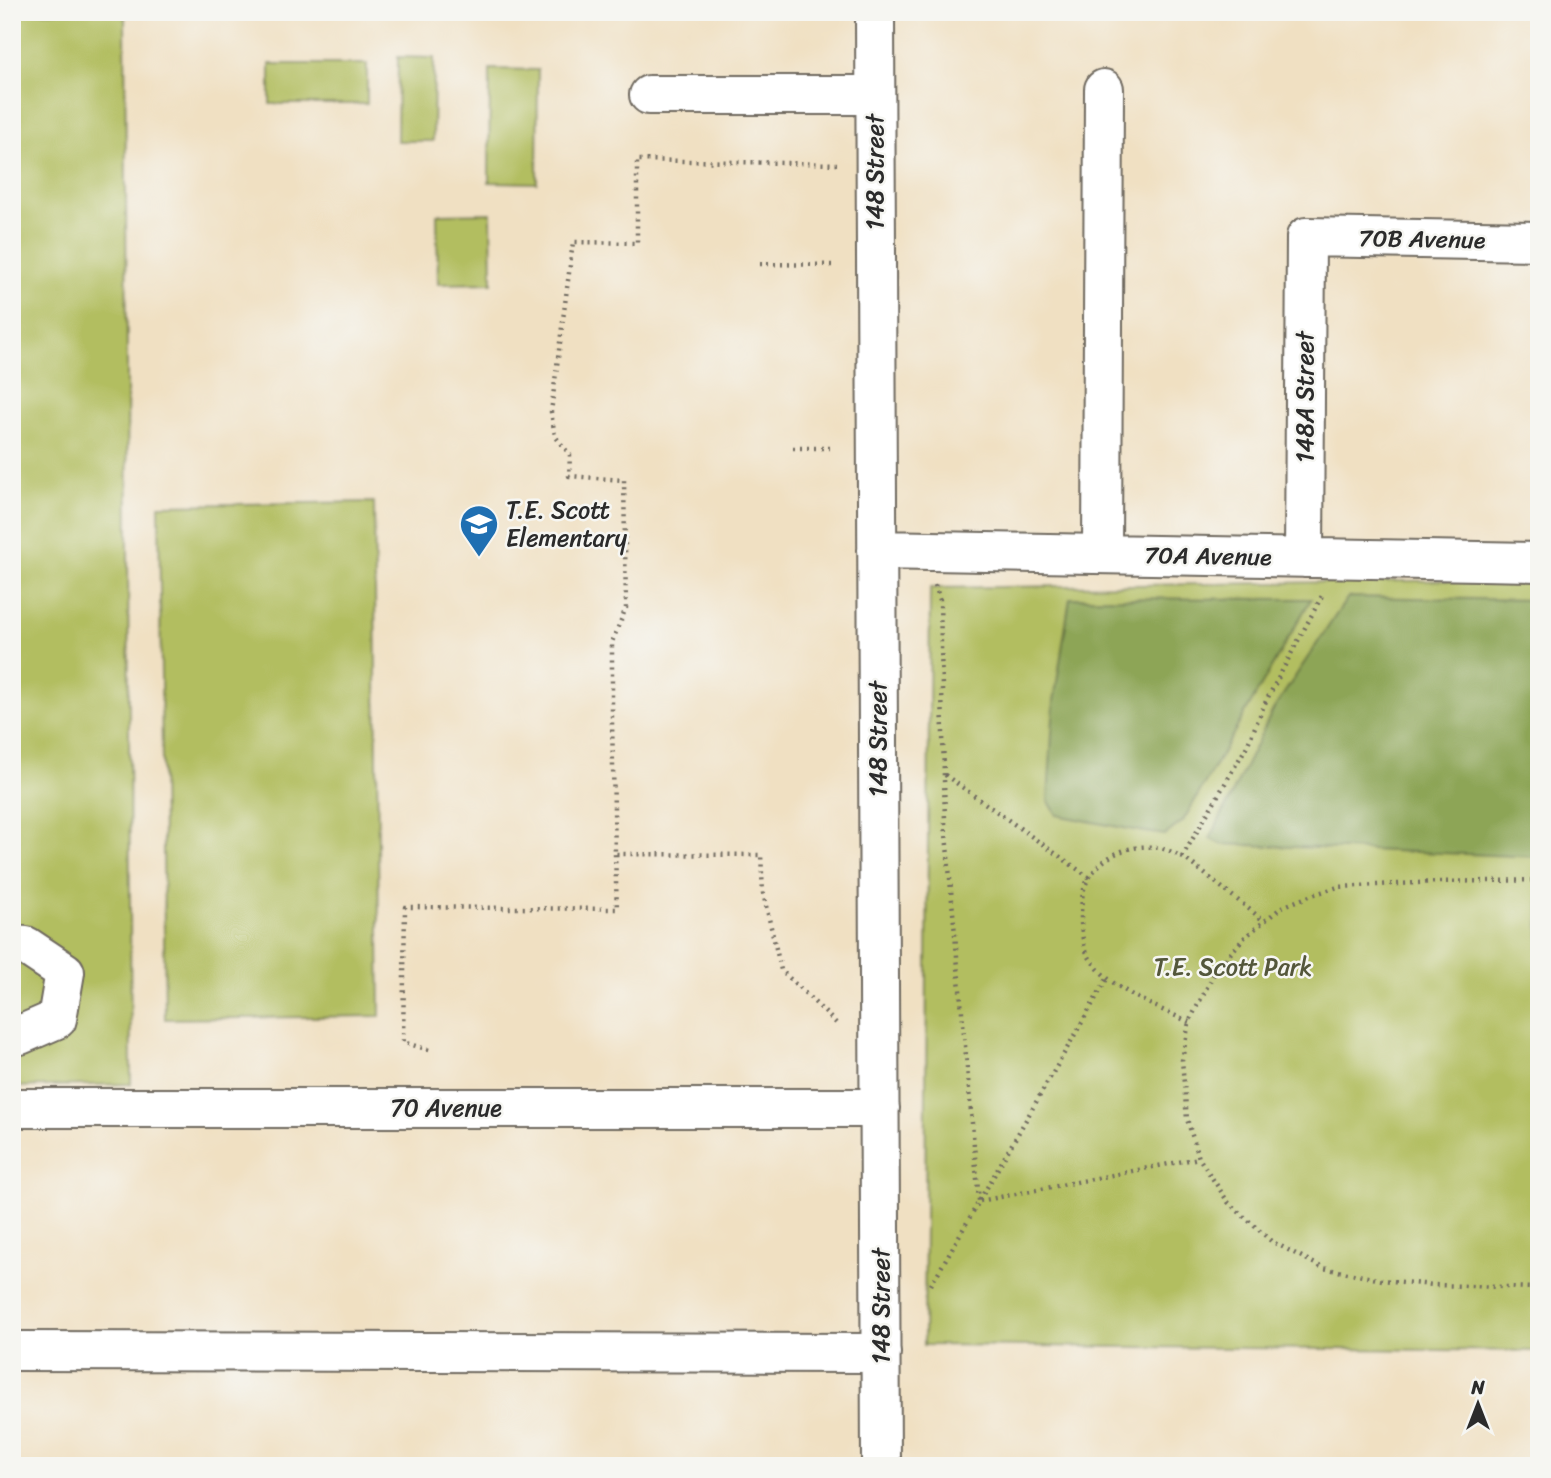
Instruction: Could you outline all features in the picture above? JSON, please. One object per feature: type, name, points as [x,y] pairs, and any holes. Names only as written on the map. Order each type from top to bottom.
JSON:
[{"type":"street","name":"148 Street","points":[[875,12],[881,1466]]},
{"type":"street","points":[[1102,554],[1104,89]]},
{"type":"street","points":[[649,95],[874,95]]},
{"type":"street","name":"70B Avenue","points":[[1306,237],[1539,241]]},
{"type":"street","name":"148A Street","points":[[1306,237],[1314,569]]},
{"type":"street","name":"70A Avenue","points":[[877,550],[1102,554],[1314,569],[1539,562]]},
{"type":"street","points":[[12,945],[26,946],[65,972],[57,1019],[20,1035],[12,1032]]},
{"type":"street","name":"70 Avenue","points":[[12,1108],[880,1108]]},
{"type":"street","points":[[12,1351],[881,1353]]},
{"type":"path","points":[[429,1050],[403,1042],[405,907],[617,909],[612,642],[626,608],[624,480],[569,476],[570,455],[555,436],[551,412],[573,242],[638,243],[637,160],[837,164]]},
{"type":"path","points":[[760,264],[837,265]]},
{"type":"path","points":[[793,448],[834,448]]},
{"type":"path","points":[[1182,857],[1247,746],[1266,701],[1323,595],[1314,569]]},
{"type":"path","points":[[933,580],[940,600],[945,823],[979,1201]]},
{"type":"path","points":[[944,774],[1090,878]]},
{"type":"path","points":[[1189,1022],[1126,992],[1100,971],[1087,953],[1082,932],[1081,909],[1085,886],[1099,864],[1119,851],[1137,846],[1160,848],[1182,857],[1265,921]]},
{"type":"path","points":[[615,854],[761,855],[763,893],[781,970],[836,1023]]},
{"type":"path","points":[[1539,880],[1338,887],[1282,906],[1245,937],[1216,971],[1189,1022],[1182,1060],[1187,1119],[1199,1158],[1228,1202],[1271,1241],[1323,1268],[1382,1280],[1433,1285],[1539,1288]]},
{"type":"path","points":[[930,1285],[1108,977]]},
{"type":"path","points":[[979,1201],[1199,1158]]},
{"type":"green space","points":[[12,12],[125,12],[131,1084],[12,1087]]},
{"type":"green space","points":[[398,57],[434,58],[433,141],[397,141]]},
{"type":"green space","points":[[270,64],[367,64],[367,104],[270,104]]},
{"type":"green space","points":[[490,69],[538,70],[537,183],[489,182]]},
{"type":"green space","points":[[491,213],[492,283],[438,284],[437,214]]},
{"type":"green space","points":[[374,502],[380,1016],[165,1019],[159,505]]},
{"type":"green space","name":"T.E. Scott Park","points":[[1539,579],[1539,1351],[924,1345],[930,588]]},
{"type":"green space","points":[[1348,597],[1539,600],[1539,857],[1221,844],[1210,839],[1273,710]]},
{"type":"green space","points":[[1070,598],[1311,599],[1183,821],[1165,835],[1057,815],[1048,800],[1054,701]]},
{"type":"place","name":"T.E. Scott Elementary","points":[[479,558]]}]
